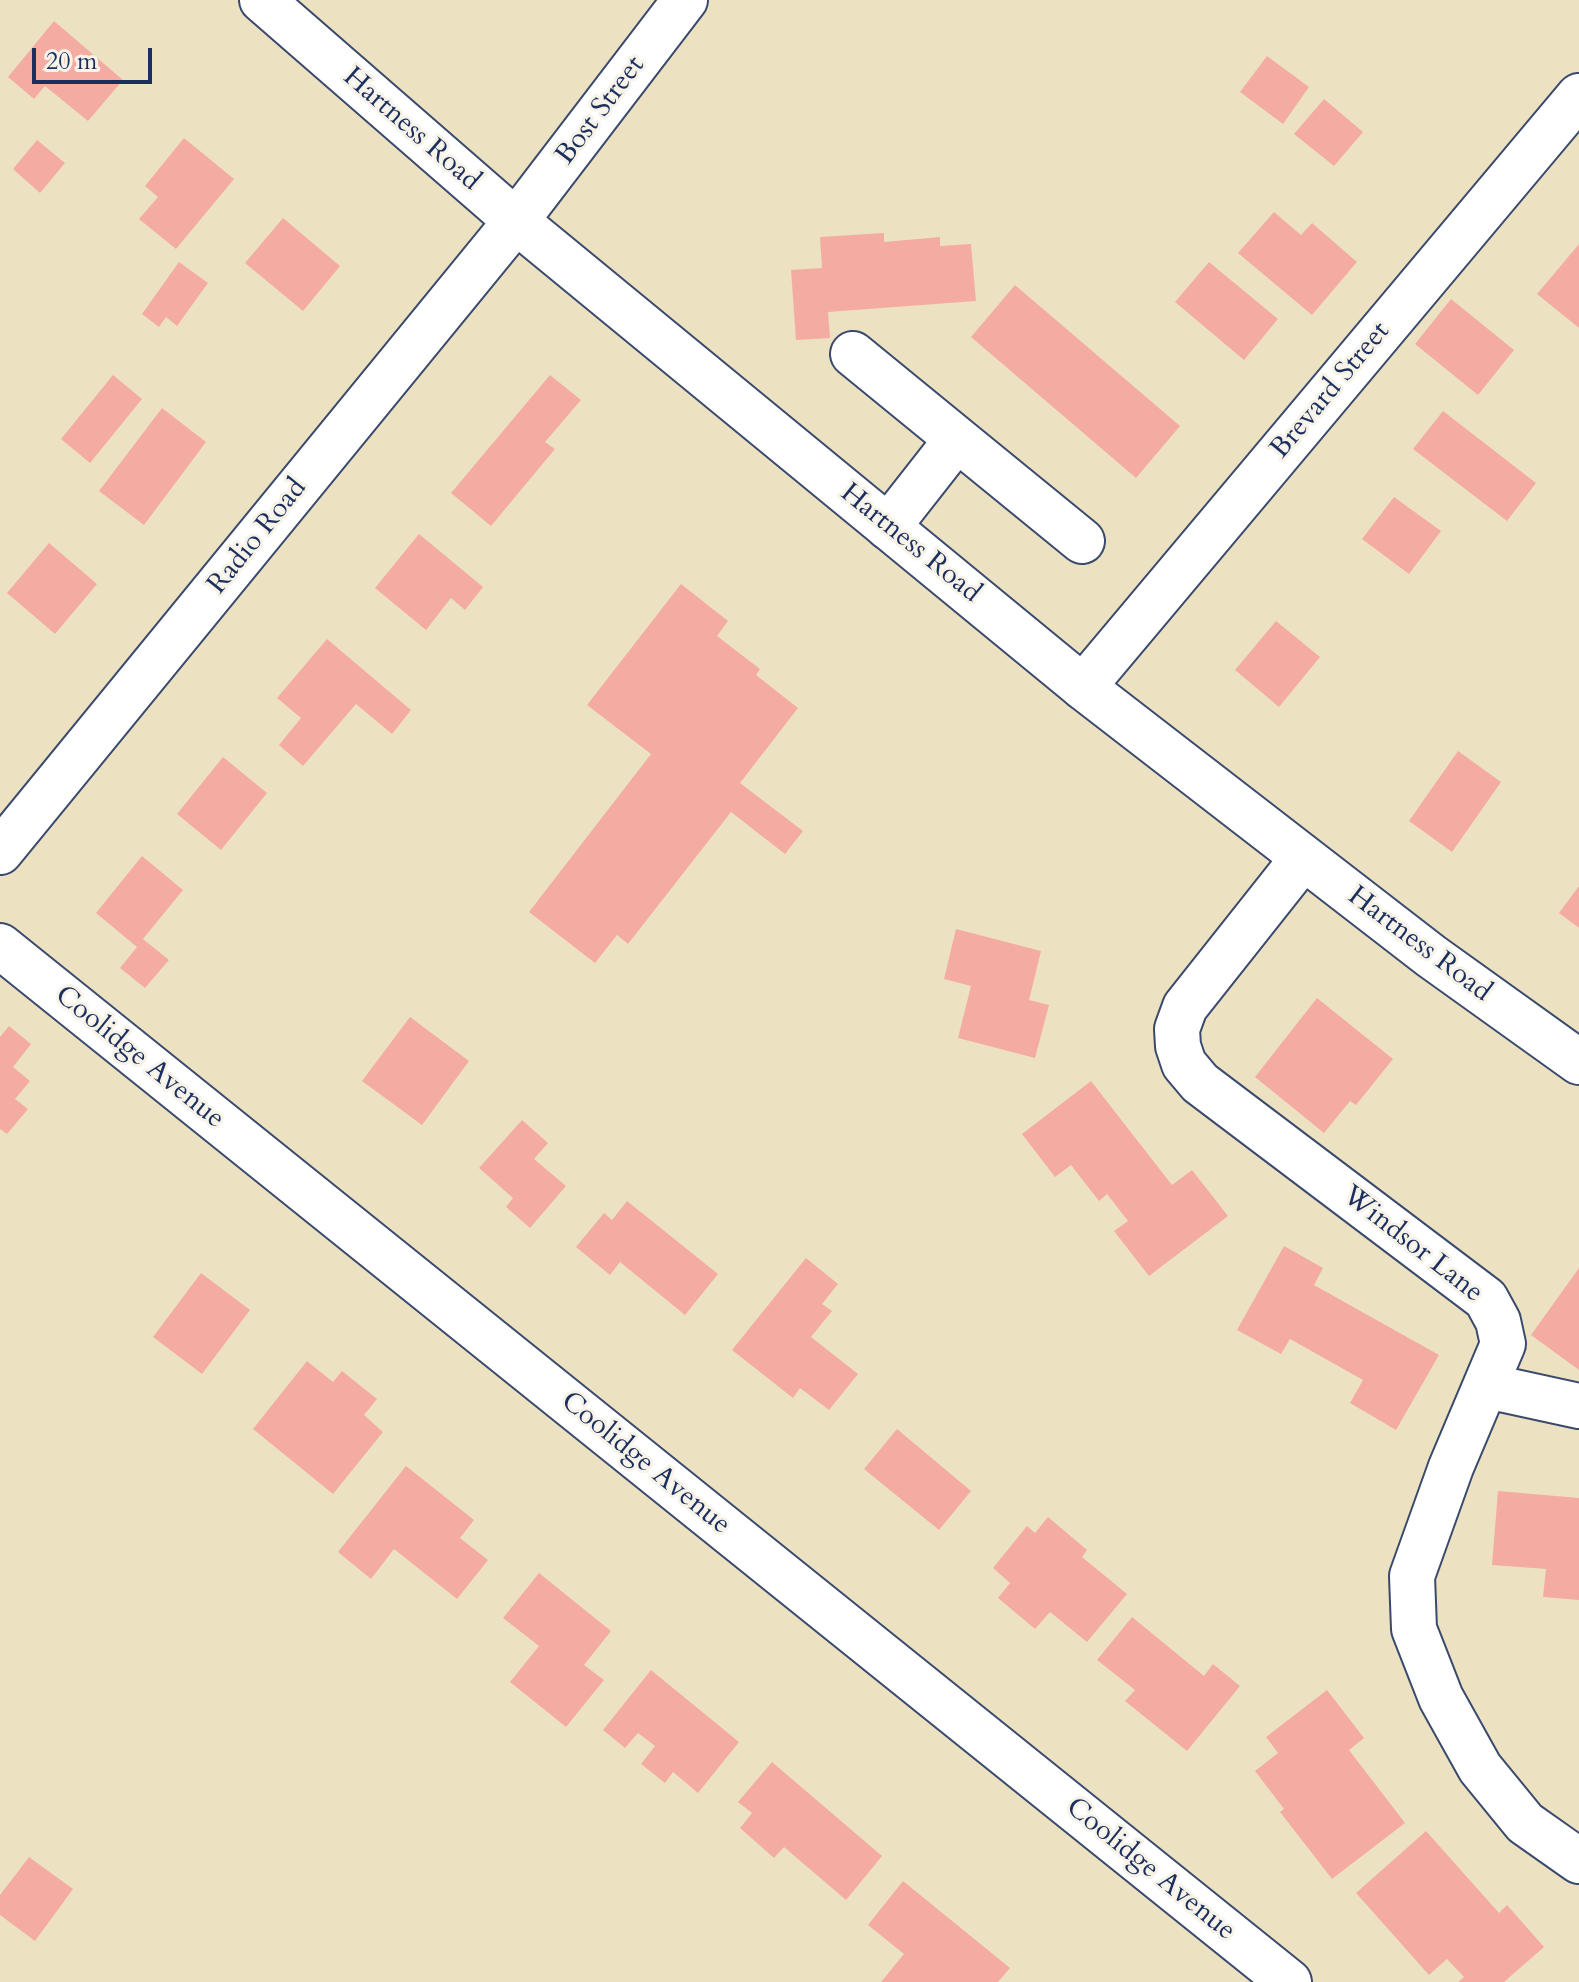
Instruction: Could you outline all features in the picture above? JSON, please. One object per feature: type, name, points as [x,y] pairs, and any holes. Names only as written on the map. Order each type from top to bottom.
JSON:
[{"type":"street","name":"Hartness Road","points":[[262,0],[516,221],[1083,687],[1303,858],[1579,1062]]},
{"type":"street","name":"Bost Street","points":[[516,221],[685,0]]},
{"type":"street","name":"Brevard Street","points":[[1083,687],[1579,96]]},
{"type":"street","name":"Radio Road","points":[[0,852],[516,221]]},
{"type":"street","points":[[853,354],[1082,541]]},
{"type":"street","points":[[888,527],[957,439]]},
{"type":"street","name":"Windsor Lane","points":[[1303,858],[1185,1007],[1177,1029],[1184,1064],[1200,1083],[1486,1299],[1498,1321],[1503,1344],[1451,1467],[1412,1576],[1414,1629],[1441,1698],[1480,1768],[1525,1823],[1579,1861]]},
{"type":"street","name":"Coolidge Avenue","points":[[0,946],[1289,1982]]},
{"type":"street","points":[[1487,1386],[1579,1406]]},
{"type":"building","points":[[54,21],[123,80],[88,121],[45,86],[34,99],[8,77]]},
{"type":"building","points":[[1267,56],[1309,87],[1283,124],[1240,92]]},
{"type":"building","points":[[1324,99],[1363,132],[1334,166],[1294,134]]},
{"type":"building","points":[[184,138],[234,179],[176,249],[139,219],[158,197],[145,186]]},
{"type":"building","points":[[37,140],[65,163],[40,193],[13,169]]},
{"type":"building","points":[[1274,212],[1301,235],[1312,223],[1357,262],[1312,315],[1238,253]]},
{"type":"building","points":[[283,218],[340,266],[303,311],[245,263]]},
{"type":"building","points":[[884,233],[884,242],[940,237],[940,246],[971,244],[976,301],[828,312],[830,338],[796,340],[791,270],[822,268],[820,237]]},
{"type":"building","points":[[1579,244],[1579,328],[1537,294]]},
{"type":"building","points":[[179,262],[208,283],[177,326],[166,317],[159,327],[142,314]]},
{"type":"building","points":[[1209,262],[1278,319],[1244,360],[1175,302]]},
{"type":"building","points":[[1015,285],[1180,426],[1136,478],[971,337]]},
{"type":"building","points":[[1451,299],[1514,350],[1478,395],[1415,344]]},
{"type":"building","points":[[113,375],[142,399],[90,463],[61,439]]},
{"type":"building","points":[[550,375],[581,400],[545,442],[555,449],[491,526],[451,493]]},
{"type":"building","points":[[162,408],[206,442],[144,525],[99,491]]},
{"type":"building","points":[[1443,411],[1536,483],[1507,521],[1413,449]]},
{"type":"building","points":[[1394,497],[1441,531],[1409,574],[1362,539]]},
{"type":"building","points":[[419,534],[483,587],[465,610],[451,598],[426,630],[375,588]]},
{"type":"building","points":[[49,543],[97,584],[55,634],[7,593]]},
{"type":"building","points":[[681,584],[728,621],[717,636],[760,669],[756,675],[798,708],[740,783],[803,831],[785,854],[731,812],[628,944],[617,935],[595,963],[529,912],[651,754],[587,705]]},
{"type":"building","points":[[1276,621],[1320,657],[1279,707],[1235,670]]},
{"type":"building","points":[[327,639],[411,710],[392,734],[356,704],[303,766],[279,745],[301,718],[277,698]]},
{"type":"building","points":[[1458,751],[1501,782],[1452,852],[1409,821]]},
{"type":"building","points":[[223,757],[267,793],[221,850],[177,814]]},
{"type":"building","points":[[142,856],[183,890],[143,939],[169,960],[145,988],[120,968],[137,947],[96,913]]},
{"type":"building","points":[[1579,886],[1579,928],[1559,913]]},
{"type":"building","points":[[956,929],[1041,951],[1029,1000],[1049,1005],[1035,1058],[958,1038],[971,986],[944,979]]},
{"type":"building","points":[[1317,998],[1393,1059],[1356,1105],[1350,1101],[1324,1133],[1255,1077]]},
{"type":"building","points":[[410,1017],[469,1061],[422,1125],[362,1081]]},
{"type":"building","points":[[9,1026],[31,1044],[13,1067],[30,1081],[15,1099],[28,1109],[7,1134],[0,1129],[0,1037]]},
{"type":"building","points":[[1091,1081],[1172,1185],[1192,1170],[1228,1216],[1149,1276],[1114,1231],[1128,1221],[1107,1194],[1099,1201],[1071,1165],[1055,1177],[1022,1134]]},
{"type":"building","points":[[522,1120],[548,1143],[534,1159],[566,1186],[530,1228],[506,1207],[513,1198],[479,1168]]},
{"type":"building","points":[[627,1201],[718,1274],[685,1315],[620,1262],[610,1275],[576,1247],[604,1213],[612,1220]]},
{"type":"building","points":[[1284,1246],[1323,1268],[1314,1285],[1439,1355],[1396,1430],[1350,1403],[1363,1380],[1290,1339],[1281,1354],[1237,1330]]},
{"type":"building","points":[[806,1258],[838,1284],[822,1304],[832,1311],[811,1337],[858,1374],[829,1410],[800,1388],[793,1398],[732,1350]]},
{"type":"building","points":[[1579,1268],[1579,1370],[1531,1335]]},
{"type":"building","points":[[201,1273],[250,1310],[202,1374],[153,1337]]},
{"type":"building","points":[[307,1361],[333,1382],[342,1371],[377,1399],[364,1415],[383,1432],[333,1494],[253,1429]]},
{"type":"building","points":[[897,1429],[971,1491],[939,1530],[864,1469]]},
{"type":"building","points":[[406,1466],[474,1520],[460,1538],[488,1560],[457,1599],[394,1549],[371,1579],[338,1552]]},
{"type":"building","points":[[1498,1491],[1579,1498],[1579,1600],[1543,1597],[1546,1569],[1492,1565]]},
{"type":"building","points":[[1048,1517],[1087,1550],[1082,1557],[1127,1594],[1087,1642],[1050,1612],[1035,1629],[998,1598],[1010,1583],[993,1568],[1027,1526],[1035,1533]]},
{"type":"building","points":[[539,1573],[611,1631],[584,1665],[604,1680],[566,1727],[510,1682],[539,1646],[503,1618]]},
{"type":"building","points":[[1132,1617],[1204,1676],[1213,1664],[1240,1686],[1187,1751],[1125,1701],[1135,1690],[1097,1660]]},
{"type":"building","points":[[651,1670],[739,1742],[698,1793],[673,1772],[665,1783],[641,1764],[655,1746],[638,1733],[625,1748],[603,1730]]},
{"type":"building","points":[[1327,1690],[1364,1738],[1349,1750],[1405,1823],[1332,1879],[1280,1812],[1284,1809],[1255,1771],[1278,1753],[1266,1737]]},
{"type":"building","points":[[772,1762],[882,1856],[846,1900],[784,1847],[774,1858],[740,1828],[752,1813],[738,1802]]},
{"type":"building","points":[[1426,1831],[1499,1913],[1507,1905],[1544,1947],[1504,1982],[1458,1982],[1464,1977],[1447,1959],[1429,1975],[1356,1893]]},
{"type":"building","points":[[29,1857],[73,1889],[35,1941],[0,1915],[0,1895]]},
{"type":"building","points":[[903,1881],[1010,1968],[998,1982],[881,1982],[904,1954],[868,1925]]}]
